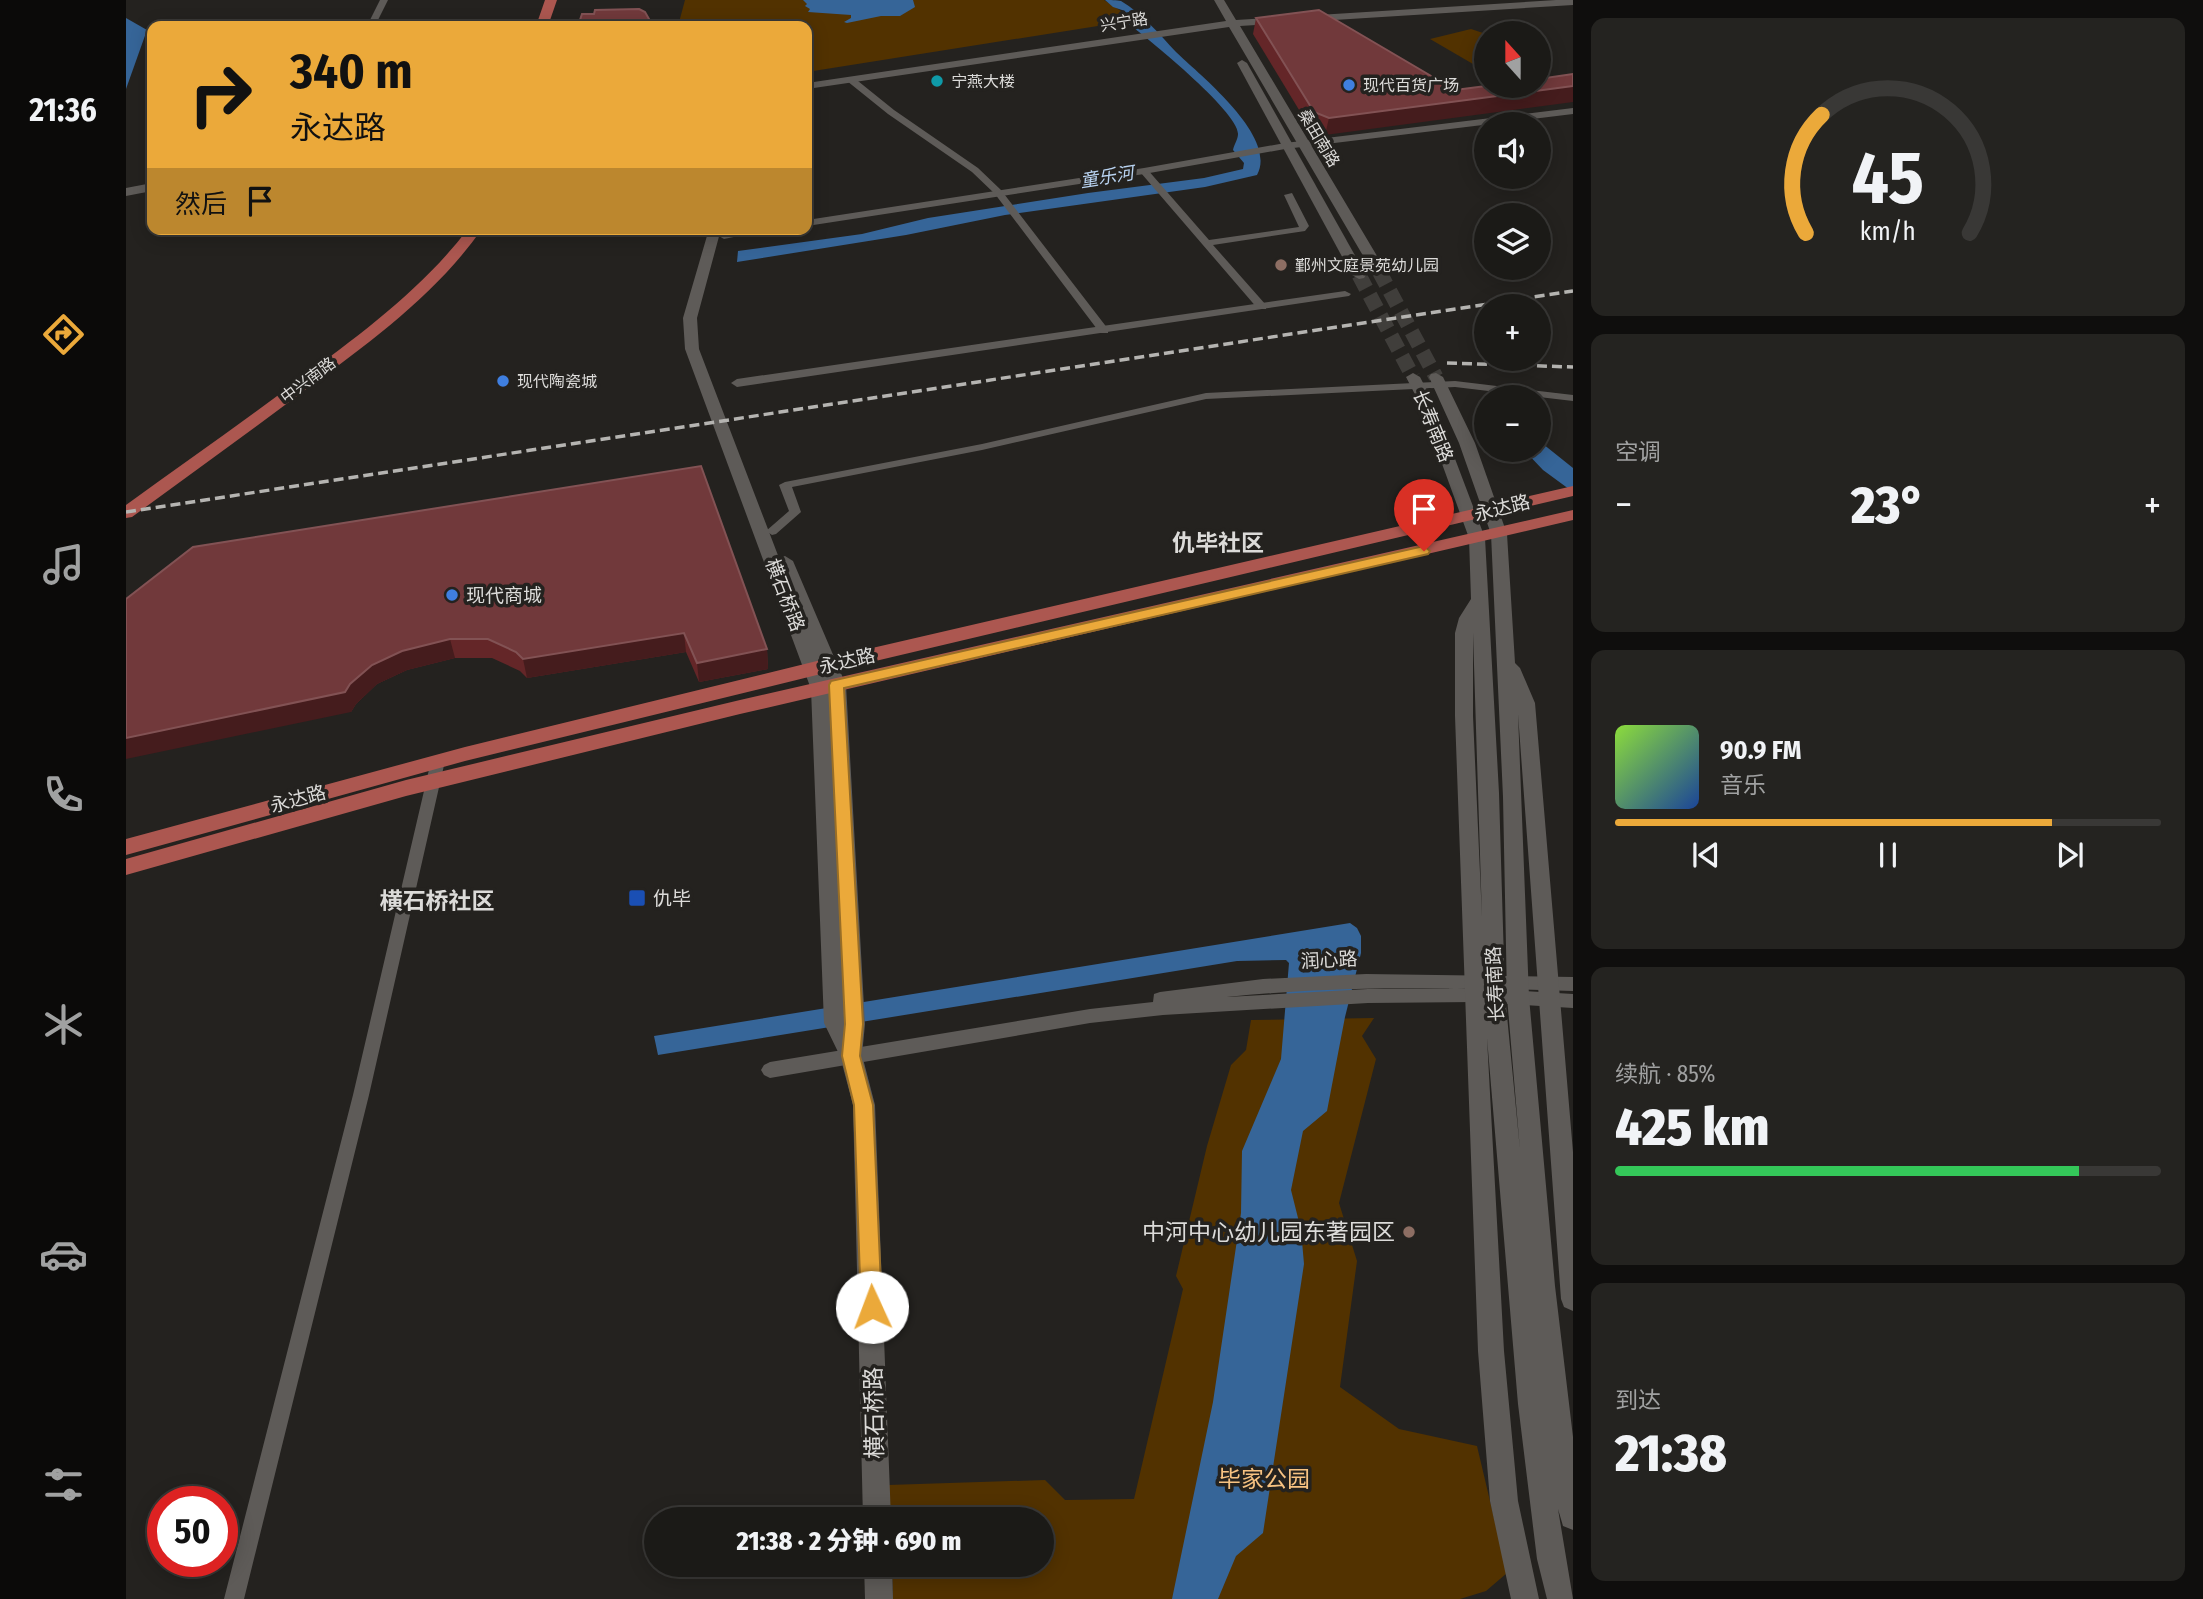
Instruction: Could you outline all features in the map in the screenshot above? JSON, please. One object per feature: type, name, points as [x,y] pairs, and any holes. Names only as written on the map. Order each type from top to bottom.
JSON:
[{"type":"main road","points":[[544,21],[551,0]]},
{"type":"main road","points":[[556,21],[562,0]]},
{"type":"main road","points":[[1209,0],[1224,20]]},
{"type":"main road","points":[[1219,0],[1224,20]]},
{"type":"main road","name":"兴宁路","points":[[812,85],[1224,20],[1484,0]]},
{"type":"main road","name":"兴宁路","points":[[1224,20],[1573,2]]},
{"type":"main road","name":"桑田南路","points":[[1224,20],[1304,144],[1379,271]]},
{"type":"main road","name":"桑田南路","points":[[1224,20],[1286,146],[1359,275]]},
{"type":"main road","name":"兴宁路","points":[[812,77],[1131,33]]},
{"type":"main road","points":[[129,194],[147,191]]},
{"type":"main road","name":"中兴南路","points":[[126,500],[342,344],[431,275],[459,235]]},
{"type":"main road","name":"中兴南路","points":[[126,513],[353,347],[431,275],[469,235]]},
{"type":"main road","name":"横石桥路","points":[[721,235],[703,306],[701,343],[704,358],[741,447],[828,687],[835,1023],[851,1056],[864,1105],[877,1507]]},
{"type":"main road","name":"横石桥路","points":[[721,235],[690,318],[692,349],[821,667]]},
{"type":"main road","name":"长寿南路","points":[[1413,377],[1428,406],[1477,538],[1489,793],[1494,995],[1519,1286],[1551,1559],[1561,1599]]},
{"type":"main road","name":"长寿南路","points":[[1436,377],[1467,443],[1499,534],[1513,797],[1520,1025],[1552,1376],[1573,1516]]},
{"type":"main road","name":"永达路","points":[[126,847],[438,761],[821,667],[1573,491]]},
{"type":"main road","name":"永达路","points":[[126,867],[433,782],[828,687],[1573,515]]},
{"type":"main road","points":[[1480,599],[1468,618],[1464,633],[1465,730],[1490,1351],[1504,1501],[1525,1599]]},
{"type":"main road","points":[[1506,654],[1526,703],[1573,1299]]},
{"type":"main road","points":[[878,1577],[879,1599]]},
{"type":"street","points":[[374,21],[384,0]]},
{"type":"street","points":[[850,79],[891,112],[975,170],[1001,197],[1104,331]]},
{"type":"street","points":[[812,222],[1148,175],[1286,146],[1573,111]]},
{"type":"street","points":[[1148,175],[1262,307]]},
{"type":"street","points":[[1206,243],[1302,229],[1304,226],[1289,195]]},
{"type":"street","points":[[737,383],[1345,294]]},
{"type":"street","points":[[772,531],[795,512],[785,485],[982,447],[1206,396],[1455,384],[1573,398]]},
{"type":"street","points":[[234,1599],[361,1095],[438,761]]},
{"type":"street","name":"润心路","points":[[1090,1016],[1152,1000],[1225,988],[1337,980],[1452,979],[1573,984]]},
{"type":"street","name":"润心路","points":[[770,1070],[1090,1016],[1222,1003],[1368,996],[1475,995],[1573,1001]]},
{"type":"green space","points":[[685,0],[1104,0],[1124,13],[1123,22],[812,71],[812,21],[679,21]]},
{"type":"green space","points":[[1474,30],[1474,64],[1473,64],[1430,39]]},
{"type":"green space","name":"毕家公园","points":[[1374,1018],[1362,1036],[1376,1059],[1339,1203],[1357,1261],[1340,1387],[1399,1429],[1477,1446],[1507,1573],[1486,1591],[1460,1599],[893,1599],[892,1577],[1054,1577],[1054,1507],[889,1507],[888,1485],[1045,1480],[1065,1500],[1134,1499],[1183,1289],[1176,1276],[1207,1146],[1231,1065],[1246,1050],[1251,1020]]},
{"type":"water","points":[[803,0],[913,0],[915,7],[900,16],[881,16],[847,23],[844,22],[851,18],[851,15],[808,12],[810,9],[805,6],[807,4]]},
{"type":"water","points":[[1105,0],[1121,1],[1136,12],[1234,108],[1257,143],[1261,160],[1257,175],[1205,187],[1005,215],[906,235],[737,262],[738,251],[862,234],[928,218],[1204,178],[1243,169],[1244,163],[1233,150],[1238,134],[1224,109],[1189,75],[1125,21],[1125,11],[1113,7]]},
{"type":"water","points":[[126,18],[147,30],[126,89]]},
{"type":"water","points":[[1551,450],[1573,468],[1573,492],[1535,462],[1551,462]]},
{"type":"water","points":[[1350,923],[1357,928],[1361,936],[1361,953],[1345,1017],[1327,1111],[1303,1131],[1291,1190],[1301,1230],[1304,1264],[1263,1533],[1236,1556],[1218,1599],[1172,1599],[1213,1402],[1241,1213],[1242,1151],[1281,1059],[1289,963],[1286,960],[1237,961],[658,1055],[654,1036]]},
{"type":"building","points":[[639,9],[645,12],[650,21],[580,21],[582,14],[594,14],[595,10]]},
{"type":"building","name":"现代百货广场","points":[[1319,10],[1455,90],[1474,88],[1474,98],[1482,98],[1329,118],[1314,112],[1256,18]]},
{"type":"building","name":"现代百货广场","points":[[1573,74],[1573,86],[1551,89],[1551,77]]},
{"type":"building","name":"现代商城","points":[[701,466],[767,649],[697,663],[684,633],[523,659],[516,652],[488,639],[450,639],[402,651],[372,665],[350,684],[345,692],[126,738],[126,599],[193,547]]},
{"type":"tunnel","points":[[1379,271],[1436,377]]},
{"type":"tunnel","points":[[1359,275],[1413,377]]},
{"type":"railway","points":[[126,512],[1573,291]]},
{"type":"railway","points":[[1447,363],[1573,367]]},
{"type":"place","name":"宁燕大楼","points":[[937,81]]},
{"type":"place","name":"现代百货广场","points":[[1349,85]]},
{"type":"place","name":"鄞州文庭景苑幼儿园","points":[[1281,265]]},
{"type":"place","name":"现代陶瓷城","points":[[503,381]]},
{"type":"place","name":"现代商城","points":[[452,595]]},
{"type":"place","name":"仇毕","points":[[637,898]]},
{"type":"place","name":"中河中心幼儿园东著园区","points":[[1409,1232]]},
{"type":"district","name":"仇毕社区","points":[[1218,543]]},
{"type":"district","name":"横石桥社区","points":[[437,901]]},
{"type":"route","points":[[872,1307],[864,1105],[851,1056],[854,1024],[836,685],[1424,551]]},
{"type":"water label","name":"童乐河","points":[[1107,177]]}]
